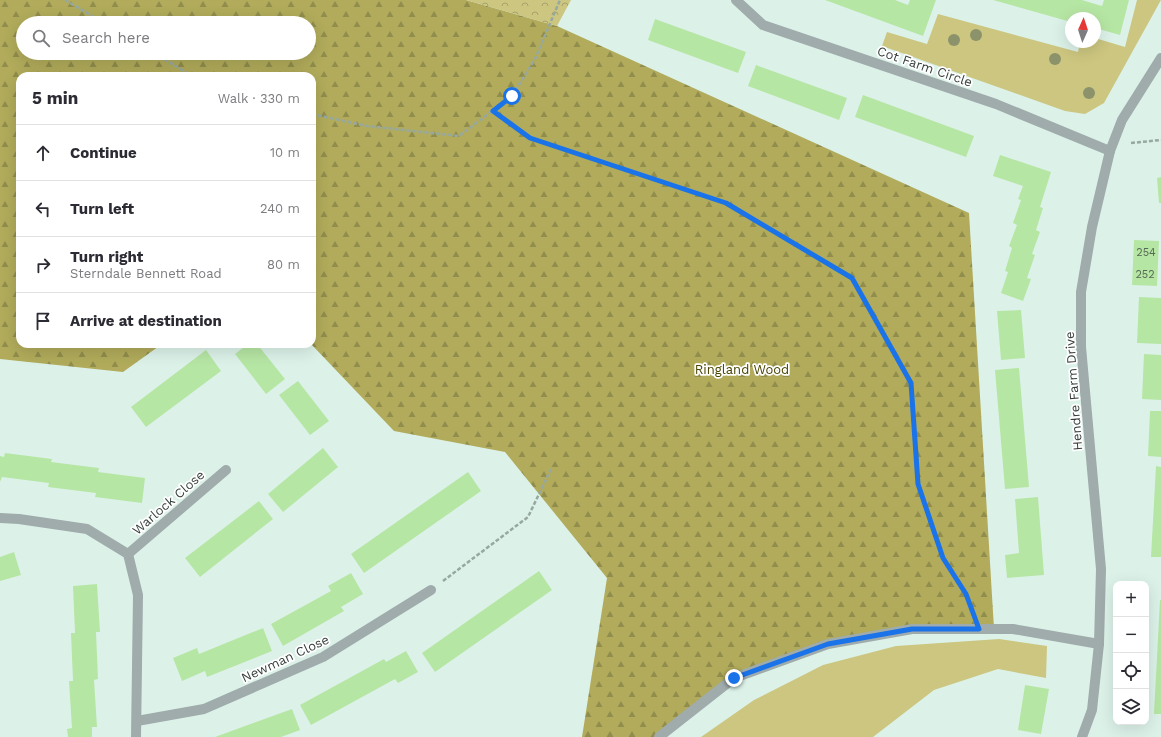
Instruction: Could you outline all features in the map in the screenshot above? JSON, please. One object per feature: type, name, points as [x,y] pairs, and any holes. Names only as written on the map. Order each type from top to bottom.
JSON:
[{"type":"street","name":"Cot Farm Circle","points":[[736,0],[763,25],[996,104],[1111,148]]},
{"type":"street","name":"Hendre Farm Drive","points":[[1082,737],[1092,710],[1099,644],[1101,569],[1081,347],[1081,292],[1092,227],[1111,148],[1122,120],[1161,58]]},
{"type":"street","name":"Warlock Close","points":[[128,554],[226,470]]},
{"type":"street","points":[[0,518],[19,519],[87,529],[128,554],[138,595],[136,737]]},
{"type":"street","name":"Newman Close","points":[[136,721],[204,709],[323,657],[432,590]]},
{"type":"street","points":[[659,737],[734,678],[828,644],[912,629],[1013,629],[1099,644]]},
{"type":"path","points":[[64,0],[92,16]]},
{"type":"path","points":[[316,115],[367,126],[459,136],[512,96],[535,59],[560,0]]},
{"type":"path","points":[[166,60],[185,72]]},
{"type":"path","points":[[493,111],[530,138],[726,203],[852,278],[911,383],[918,484],[943,558],[966,594],[979,629]]},
{"type":"path","points":[[1111,148],[1161,140]]},
{"type":"path","points":[[432,590],[528,518],[551,469]]},
{"type":"green space","name":"Ringland Wood","points":[[0,0],[466,0],[557,26],[969,213],[994,629],[912,629],[828,644],[734,678],[659,737],[582,737],[607,578],[505,452],[394,431],[315,348],[316,72],[16,72],[16,348],[156,348],[123,372],[0,359]]},
{"type":"green space","points":[[466,0],[571,0],[557,26]]},
{"type":"green space","points":[[1137,0],[1161,0],[1104,103],[1085,114],[1065,111],[882,46],[887,32],[927,44],[938,14],[1078,52],[1079,48],[1101,48],[1101,40],[1125,47]]},
{"type":"green space","points":[[999,639],[1047,646],[1046,678],[998,669],[934,690],[873,737],[701,737],[754,700],[823,665],[896,646]]},
{"type":"building","points":[[825,0],[895,0],[908,5],[910,0],[936,0],[923,36]]},
{"type":"building","points":[[993,0],[1082,0],[1102,6],[1104,0],[1129,0],[1120,35],[1101,30],[1101,12],[1065,12],[1065,20]]},
{"type":"building","points":[[655,19],[746,52],[738,73],[648,40]]},
{"type":"building","points":[[756,65],[847,98],[839,120],[748,86]]},
{"type":"building","points":[[863,95],[974,136],[966,157],[855,117]]},
{"type":"building","points":[[1000,155],[1051,172],[1040,207],[1043,208],[1036,230],[1040,232],[1032,254],[1035,255],[1027,278],[1031,279],[1023,301],[1001,293],[1008,272],[1005,271],[1012,248],[1009,246],[1017,225],[1013,223],[1021,200],[1018,199],[1023,186],[993,176]]},
{"type":"building","points":[[1161,177],[1161,203],[1159,203],[1157,178]]},
{"type":"building","points":[[1134,240],[1159,241],[1157,286],[1132,285]]},
{"type":"building","points":[[1139,297],[1161,298],[1161,344],[1137,343]]},
{"type":"building","points":[[1021,310],[1025,358],[1001,360],[997,311]]},
{"type":"building","points":[[243,348],[260,348],[285,379],[266,394],[235,354]]},
{"type":"building","points":[[206,350],[221,371],[146,427],[131,407]]},
{"type":"building","points":[[1144,354],[1161,355],[1161,400],[1142,399]]},
{"type":"building","points":[[1019,368],[1029,487],[1005,489],[995,370]]},
{"type":"building","points":[[298,381],[329,421],[310,435],[279,395]]},
{"type":"building","points":[[1150,411],[1161,411],[1161,457],[1148,456]]},
{"type":"building","points":[[323,448],[338,467],[283,512],[268,494]]},
{"type":"building","points":[[5,453],[52,459],[51,462],[99,468],[98,472],[145,478],[142,503],[95,497],[96,493],[48,487],[49,483],[2,477],[0,482],[0,456],[4,457]]},
{"type":"building","points":[[1156,466],[1161,467],[1161,557],[1151,557]]},
{"type":"building","points":[[468,472],[481,491],[364,573],[351,554]]},
{"type":"building","points":[[1038,497],[1044,575],[1007,578],[1005,555],[1019,553],[1015,499]]},
{"type":"building","points":[[259,501],[273,519],[200,577],[185,558]]},
{"type":"building","points":[[14,552],[21,575],[0,581],[0,557]]},
{"type":"building","points":[[539,571],[552,590],[435,672],[422,653]]},
{"type":"building","points":[[351,573],[363,594],[341,607],[344,611],[283,646],[271,624],[331,591],[328,586]]},
{"type":"building","points":[[97,584],[100,632],[96,632],[98,679],[94,680],[97,727],[92,727],[92,737],[68,737],[67,729],[72,728],[69,681],[73,681],[71,633],[75,633],[73,586]]},
{"type":"building","points":[[1160,600],[1161,714],[1154,714]]},
{"type":"building","points":[[263,628],[272,651],[207,677],[205,671],[182,681],[173,658],[197,648],[199,654]]},
{"type":"building","points":[[406,651],[418,672],[398,683],[395,679],[311,725],[300,705],[384,659],[386,662]]},
{"type":"building","points":[[1025,685],[1049,689],[1041,734],[1018,730]]},
{"type":"building","points":[[292,709],[300,730],[281,737],[215,737]]},
{"type":"route","points":[[512,96],[493,111],[530,138],[726,203],[852,278],[911,383],[918,484],[943,558],[966,594],[979,629],[912,629],[828,644],[734,678]]}]
